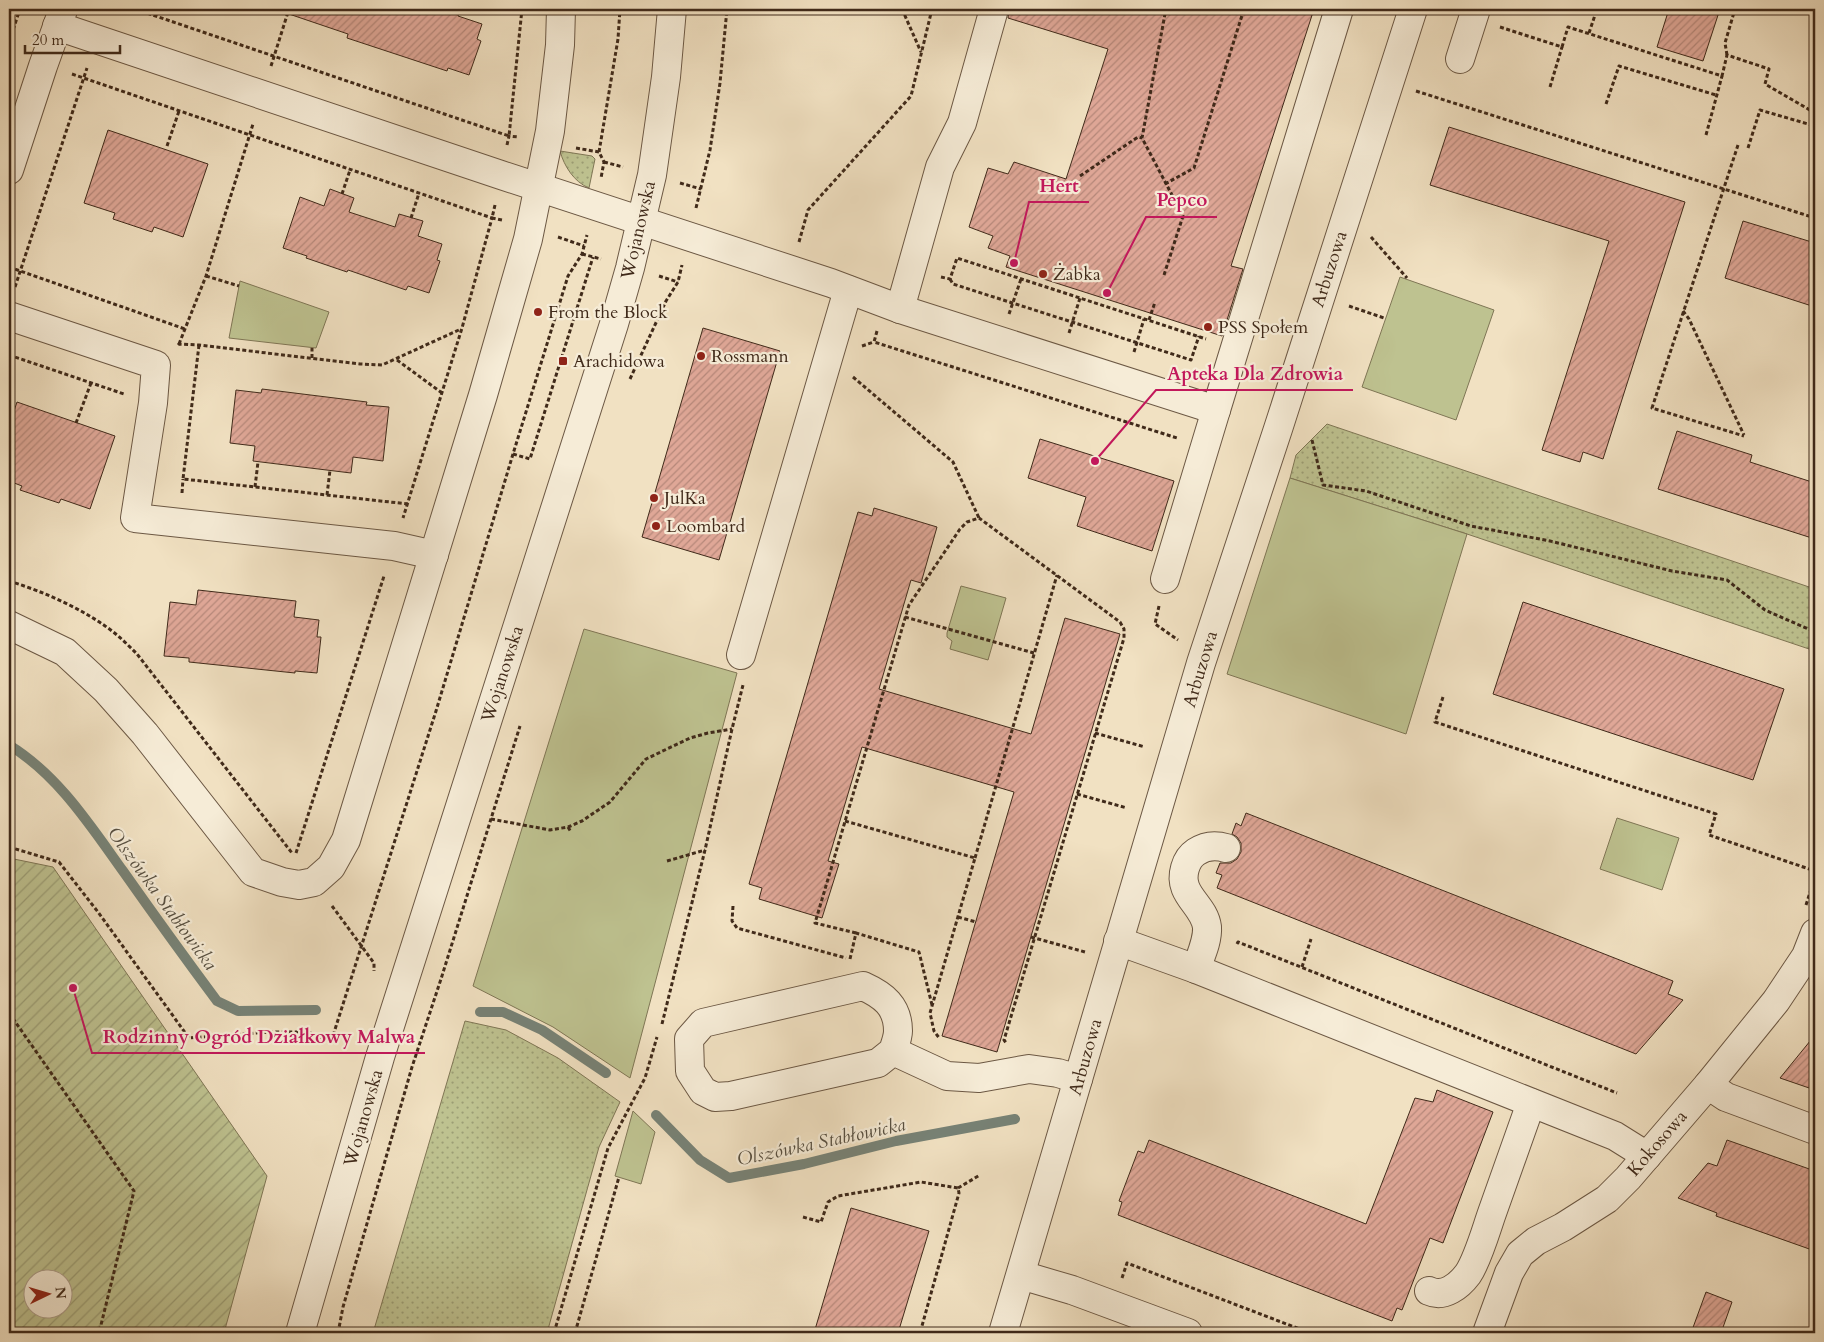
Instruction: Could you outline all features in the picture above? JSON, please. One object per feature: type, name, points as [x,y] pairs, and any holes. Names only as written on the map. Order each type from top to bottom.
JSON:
[{"type":"street","points":[[9,626],[65,652],[106,690],[145,734],[254,872],[299,886],[314,882],[330,868],[346,840],[434,555],[528,239],[550,131],[560,45],[562,9]]},
{"type":"street","name":"Wojanowska","points":[[300,1333],[383,1050],[614,324],[641,220],[655,153],[666,77],[672,9]]},
{"type":"street","points":[[900,309],[940,167],[962,123],[994,9]]},
{"type":"street","points":[[1165,579],[1339,9]]},
{"type":"street","name":"Arbuzowa","points":[[1004,1333],[1201,663],[1413,9]]},
{"type":"street","points":[[1460,59],[1476,9]]},
{"type":"street","points":[[9,170],[14,138],[61,18],[96,40],[539,188],[641,220],[900,309],[1216,410]]},
{"type":"street","points":[[741,655],[848,290]]},
{"type":"street","points":[[9,316],[156,365],[153,404],[135,518],[394,546],[434,555]]},
{"type":"street","points":[[1196,969],[1204,946],[1207,927],[1200,908],[1188,896],[1183,880],[1184,870],[1189,858],[1197,851],[1218,846],[1226,848]]},
{"type":"street","name":"Kokosowa","points":[[1487,1333],[1509,1273],[1520,1254],[1536,1241],[1563,1227],[1608,1199],[1708,1085],[1776,1000],[1806,956],[1815,933]]},
{"type":"street","points":[[1118,941],[1196,969],[1615,1136],[1647,1156]]},
{"type":"street","points":[[863,986],[880,993],[894,1008],[898,1032],[893,1051],[878,1063],[731,1096],[715,1097],[703,1091],[690,1071],[689,1039],[703,1023],[863,986]]},
{"type":"street","points":[[893,1051],[947,1076],[979,1078],[1029,1068],[1078,1079]]},
{"type":"street","points":[[1708,1085],[1726,1097],[1815,1130]]},
{"type":"street","points":[[1429,1291],[1434,1294],[1446,1292],[1458,1285],[1468,1273],[1484,1236],[1530,1103]]},
{"type":"street","points":[[1021,1275],[1072,1290],[1188,1333]]},
{"type":"path","points":[[9,42],[20,9]]},
{"type":"path","points":[[135,9],[510,136],[522,9]]},
{"type":"path","points":[[156,365],[171,369],[206,276],[251,135],[260,95],[289,9]]},
{"type":"path","points":[[599,152],[618,39],[620,9]]},
{"type":"path","points":[[701,189],[710,150],[727,9]]},
{"type":"path","points":[[902,9],[921,53]]},
{"type":"path","points":[[808,210],[911,96],[932,9]]},
{"type":"path","points":[[1164,275],[1183,216],[1142,138],[1166,14],[1172,9]]},
{"type":"path","points":[[1165,184],[1194,168],[1244,9]]},
{"type":"path","points":[[1589,33],[1597,9]]},
{"type":"path","points":[[1706,135],[1727,55],[1724,43],[1736,9]]},
{"type":"path","points":[[1497,26],[1562,47]]},
{"type":"path","points":[[1550,87],[1568,27],[1722,76]]},
{"type":"path","points":[[15,289],[96,40]]},
{"type":"path","points":[[1727,55],[1769,69],[1764,84],[1815,114]]},
{"type":"path","points":[[43,66],[492,218],[462,328],[408,504],[183,479],[199,345]]},
{"type":"path","points":[[1606,104],[1619,66],[1716,95]]},
{"type":"path","points":[[1413,90],[1815,218]]},
{"type":"path","points":[[1748,148],[1760,110],[1815,126]]},
{"type":"path","points":[[167,146],[179,111]]},
{"type":"path","points":[[1080,176],[1138,137],[1142,138]]},
{"type":"path","points":[[1683,311],[1689,319],[1744,436],[1652,408],[1683,311],[1723,188],[1738,144]]},
{"type":"path","points":[[342,194],[350,170]]},
{"type":"path","points":[[411,218],[419,193]]},
{"type":"path","points":[[1365,230],[1407,278]]},
{"type":"path","points":[[9,847],[59,862],[190,1038],[271,1032],[308,1032],[331,1042],[436,711],[512,454],[568,276],[582,254]]},
{"type":"path","points":[[512,454],[530,459],[593,257]]},
{"type":"path","points":[[950,279],[956,258],[1235,348]]},
{"type":"path","points":[[9,267],[185,329]]},
{"type":"path","points":[[912,269],[950,279],[954,284],[1192,360],[1199,336]]},
{"type":"path","points":[[206,276],[239,286]]},
{"type":"path","points":[[629,383],[666,301],[678,282]]},
{"type":"path","points":[[1149,320],[1155,302]]},
{"type":"path","points":[[1341,304],[1384,318]]},
{"type":"path","points":[[878,327],[874,342],[1206,447]]},
{"type":"path","points":[[179,344],[382,365],[397,360],[462,328]]},
{"type":"path","points":[[312,348],[312,358]]},
{"type":"path","points":[[9,355],[125,394]]},
{"type":"path","points":[[828,356],[953,462],[979,518],[1120,622],[1124,629],[1124,638],[1032,937],[1004,1040],[1009,1046]]},
{"type":"path","points":[[397,360],[442,393]]},
{"type":"path","points":[[76,423],[91,383]]},
{"type":"path","points":[[1312,440],[1323,485],[1366,491],[1471,526],[1550,541],[1672,571],[1727,580],[1765,610],[1815,632]]},
{"type":"path","points":[[255,487],[258,462]]},
{"type":"path","points":[[327,495],[330,470]]},
{"type":"path","points":[[932,1006],[919,952],[815,922],[909,605],[960,529],[968,522],[979,518]]},
{"type":"path","points":[[9,581],[30,588],[80,611],[117,634],[137,654],[295,857],[394,546]]},
{"type":"path","points":[[943,1043],[934,1031],[930,1012],[1057,575]]},
{"type":"path","points":[[1165,579],[1155,624],[1184,645]]},
{"type":"path","points":[[905,617],[1034,654]]},
{"type":"path","points":[[554,1333],[608,1148],[645,1078],[664,1015],[746,677],[741,655]]},
{"type":"path","points":[[1443,697],[1434,722],[1716,814],[1709,835],[1815,871]]},
{"type":"path","points":[[338,1333],[343,1306],[412,1067],[522,718]]},
{"type":"path","points":[[491,819],[550,830],[568,827],[582,821],[610,802],[646,759],[690,738],[732,729]]},
{"type":"path","points":[[1095,733],[1153,749]]},
{"type":"path","points":[[1077,794],[1135,811]]},
{"type":"path","points":[[845,822],[975,858]]},
{"type":"path","points":[[568,827],[571,832]]},
{"type":"path","points":[[667,861],[705,850]]},
{"type":"path","points":[[733,906],[732,921],[737,928],[850,959]]},
{"type":"path","points":[[958,917],[976,922]]},
{"type":"path","points":[[349,930],[361,945]]},
{"type":"path","points":[[842,990],[856,933]]},
{"type":"path","points":[[1032,937],[1093,954]]},
{"type":"path","points":[[1302,967],[1311,939]]},
{"type":"path","points":[[1223,980],[1238,942],[1617,1093]]},
{"type":"path","points":[[9,1013],[134,1191],[99,1333]]},
{"type":"path","points":[[803,1217],[821,1222],[828,1202],[838,1196],[921,1182],[958,1188],[980,1175]]},
{"type":"path","points":[[575,1333],[619,1177]]},
{"type":"path","points":[[920,1333],[959,1193],[958,1188]]},
{"type":"path","points":[[1112,1304],[1127,1263],[1310,1333]]},
{"type":"green space","points":[[560,151],[592,156],[595,159],[589,188],[570,173]]},
{"type":"green space","points":[[1400,277],[1494,310],[1456,420],[1362,387]]},
{"type":"green space","points":[[240,281],[329,312],[316,348],[229,338]]},
{"type":"green space","points":[[1327,424],[1815,589],[1815,651],[1467,534],[1290,478],[1296,455]]},
{"type":"green space","points":[[1290,478],[1467,534],[1406,734],[1227,674]]},
{"type":"green space","points":[[961,586],[1006,598],[988,660],[950,649],[952,641],[947,637],[947,633]]},
{"type":"green space","points":[[584,629],[737,673],[630,1078],[553,1027],[473,986]]},
{"type":"green space","points":[[1617,818],[1679,838],[1662,890],[1600,869]]},
{"type":"green space","points":[[9,858],[53,867],[267,1176],[224,1333],[9,1333]]},
{"type":"green space","points":[[465,1021],[506,1030],[558,1058],[620,1102],[599,1147],[547,1333],[373,1333]]},
{"type":"green space","points":[[633,1111],[655,1132],[641,1184],[615,1176]]},
{"type":"building","points":[[287,9],[460,9],[458,16],[482,24],[477,39],[481,41],[469,75],[448,68],[447,71],[347,38],[348,34],[286,13]]},
{"type":"building","points":[[1009,9],[1314,9],[1231,266],[1243,269],[1222,336],[1006,267],[1010,256],[988,248],[993,236],[969,227],[988,168],[1008,174],[1014,162],[1066,179],[1108,49],[1008,18]]},
{"type":"building","points":[[1669,9],[1720,9],[1703,61],[1657,47]]},
{"type":"building","points":[[1449,127],[1685,202],[1603,459],[1583,452],[1580,462],[1542,450],[1609,241],[1430,185]]},
{"type":"building","points":[[108,130],[208,164],[183,237],[154,227],[152,232],[113,219],[115,213],[84,203]]},
{"type":"building","points":[[330,189],[354,198],[349,212],[395,227],[399,214],[423,221],[418,236],[442,244],[437,260],[440,261],[429,293],[408,286],[406,290],[348,270],[347,272],[283,248],[300,197],[324,206]]},
{"type":"building","points":[[1743,221],[1815,243],[1815,307],[1725,278]]},
{"type":"building","points":[[703,328],[780,351],[719,560],[642,537]]},
{"type":"building","points":[[262,389],[367,402],[366,405],[389,407],[383,461],[353,457],[351,473],[253,461],[255,446],[230,443],[236,390],[261,393]]},
{"type":"building","points":[[17,402],[115,436],[90,509],[61,499],[59,503],[20,490],[22,486],[9,481],[9,426]]},
{"type":"building","points":[[1677,431],[1752,455],[1750,462],[1815,483],[1815,539],[1658,489]]},
{"type":"building","points":[[1040,439],[1174,481],[1152,551],[1077,526],[1086,497],[1028,478]]},
{"type":"building","points":[[874,508],[937,527],[921,583],[911,580],[879,689],[1031,734],[1065,618],[1120,634],[997,1052],[942,1036],[1014,792],[862,747],[828,861],[839,864],[822,918],[759,899],[762,888],[749,884],[858,512],[872,516]]},
{"type":"building","points":[[198,590],[296,601],[294,617],[319,620],[317,637],[321,637],[317,673],[295,671],[295,673],[189,662],[189,658],[164,656],[170,602],[196,605]]},
{"type":"building","points":[[1523,602],[1784,689],[1753,780],[1493,694]]},
{"type":"building","points":[[1246,813],[1673,981],[1668,994],[1683,1000],[1636,1054],[1217,888],[1222,875],[1216,873],[1220,863],[1231,863],[1237,859],[1241,852],[1241,843],[1232,834],[1236,823],[1241,826]]},
{"type":"building","points":[[1815,1035],[1815,1090],[1780,1078]]},
{"type":"building","points":[[1437,1090],[1493,1112],[1443,1243],[1430,1238],[1402,1310],[1397,1308],[1392,1321],[1118,1215],[1122,1202],[1119,1201],[1138,1151],[1144,1153],[1149,1140],[1366,1224],[1415,1098],[1433,1102]]},
{"type":"building","points":[[1727,1140],[1815,1171],[1815,1251],[1716,1216],[1717,1213],[1678,1198],[1708,1163],[1717,1166]]},
{"type":"building","points":[[851,1208],[929,1231],[898,1333],[814,1333]]},
{"type":"building","points":[[1706,1292],[1732,1302],[1721,1333],[1691,1333]]},
{"type":"waterway","name":"Olszówka Stabłowicka","points":[[9,745],[43,771],[72,802],[217,1001],[238,1011],[316,1010]]},
{"type":"waterway","name":"Olszówka Stabłowicka","points":[[480,1012],[503,1012],[542,1030],[606,1073]]},
{"type":"waterway","name":"Olszówka Stabłowicka","points":[[656,1115],[700,1160],[729,1178],[804,1164],[896,1141],[1015,1119]]},
{"type":"place","name":"Hert","points":[[1014,263]]},
{"type":"place","name":"Żabka","points":[[1043,274]]},
{"type":"place","name":"Pepco","points":[[1107,293]]},
{"type":"place","name":"From the Block","points":[[538,312]]},
{"type":"place","name":"PSS Społem","points":[[1208,327]]},
{"type":"place","name":"Rossmann","points":[[701,356]]},
{"type":"place","name":"Arachidowa","points":[[563,361]]},
{"type":"place","name":"Apteka Dla Zdrowia","points":[[1095,461]]},
{"type":"place","name":"JulKa","points":[[654,498]]},
{"type":"place","name":"Loombard","points":[[656,526]]},
{"type":"place","name":"Rodzinny Ogród Działkowy Malwa","points":[[73,988]]}]
